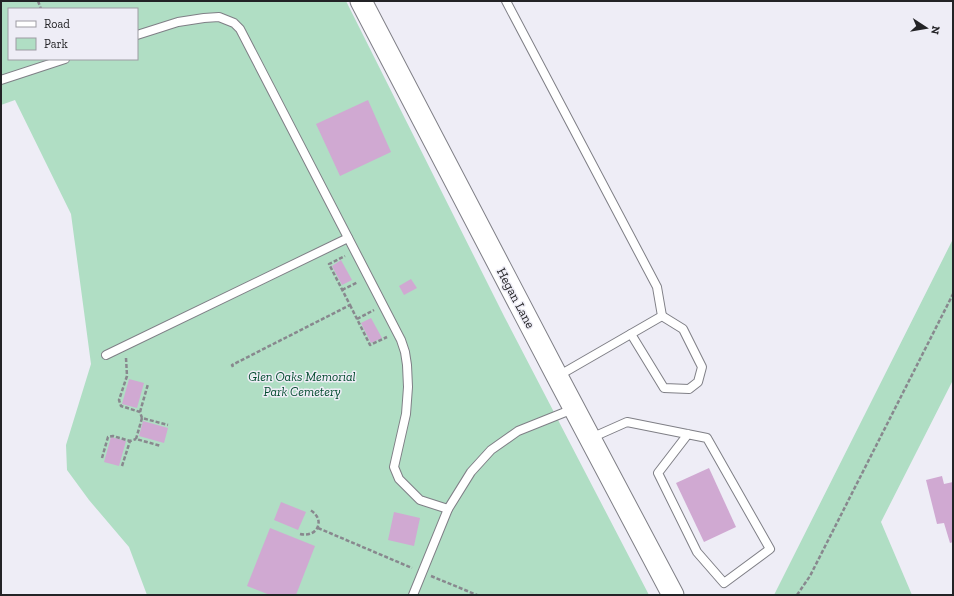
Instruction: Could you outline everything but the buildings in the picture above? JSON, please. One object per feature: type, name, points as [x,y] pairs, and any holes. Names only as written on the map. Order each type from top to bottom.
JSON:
[{"type":"street","name":"Hegan Lane","points":[[361,1],[673,595]]},
{"type":"lane","points":[[506,1],[657,287],[662,316],[683,329],[702,367],[698,382],[689,389],[664,388],[631,334]]},
{"type":"lane","points":[[138,35],[178,22],[219,17],[234,24],[240,29],[401,340],[407,365],[408,388],[406,414],[394,467],[399,479],[420,500],[448,509]]},
{"type":"lane","points":[[1,80],[62,60]]},
{"type":"lane","points":[[106,355],[348,238]]},
{"type":"lane","points":[[557,376],[662,316]]},
{"type":"lane","points":[[413,595],[448,509],[471,472],[491,450],[518,430],[574,408]]},
{"type":"lane","points":[[590,439],[627,422],[688,434],[707,438],[770,549],[724,583],[697,552],[658,473],[688,434]]},
{"type":"path","points":[[346,256],[329,264],[370,345],[387,336]]},
{"type":"path","points":[[342,290],[360,281],[362,287]]},
{"type":"path","points":[[797,595],[810,576],[953,294]]},
{"type":"path","points":[[371,304],[377,316]]},
{"type":"path","points":[[233,366],[232,365],[350,305]]},
{"type":"path","points":[[357,319],[374,310]]},
{"type":"path","points":[[125,346],[127,376],[119,400],[121,406],[140,412]]},
{"type":"path","points":[[136,439],[142,418],[140,412],[148,384]]},
{"type":"path","points":[[142,418],[168,425]]},
{"type":"path","points":[[102,458],[108,437],[113,436],[130,441],[136,439],[161,446]]},
{"type":"path","points":[[122,466],[130,441]]},
{"type":"path","points":[[300,534],[305,536],[310,535],[318,528],[318,517],[310,510]]},
{"type":"path","points":[[318,528],[410,567]]},
{"type":"path","points":[[439,579],[477,595]]},
{"type":"green space","name":"Glen Oaks Memorial Park Cemetery","points":[[1,1],[346,1],[505,318],[649,595],[147,595],[129,547],[89,500],[67,470],[66,445],[91,364],[71,214],[15,100],[1,105]]},
{"type":"green space","points":[[953,239],[953,380],[881,522],[912,595],[774,595]]}]
